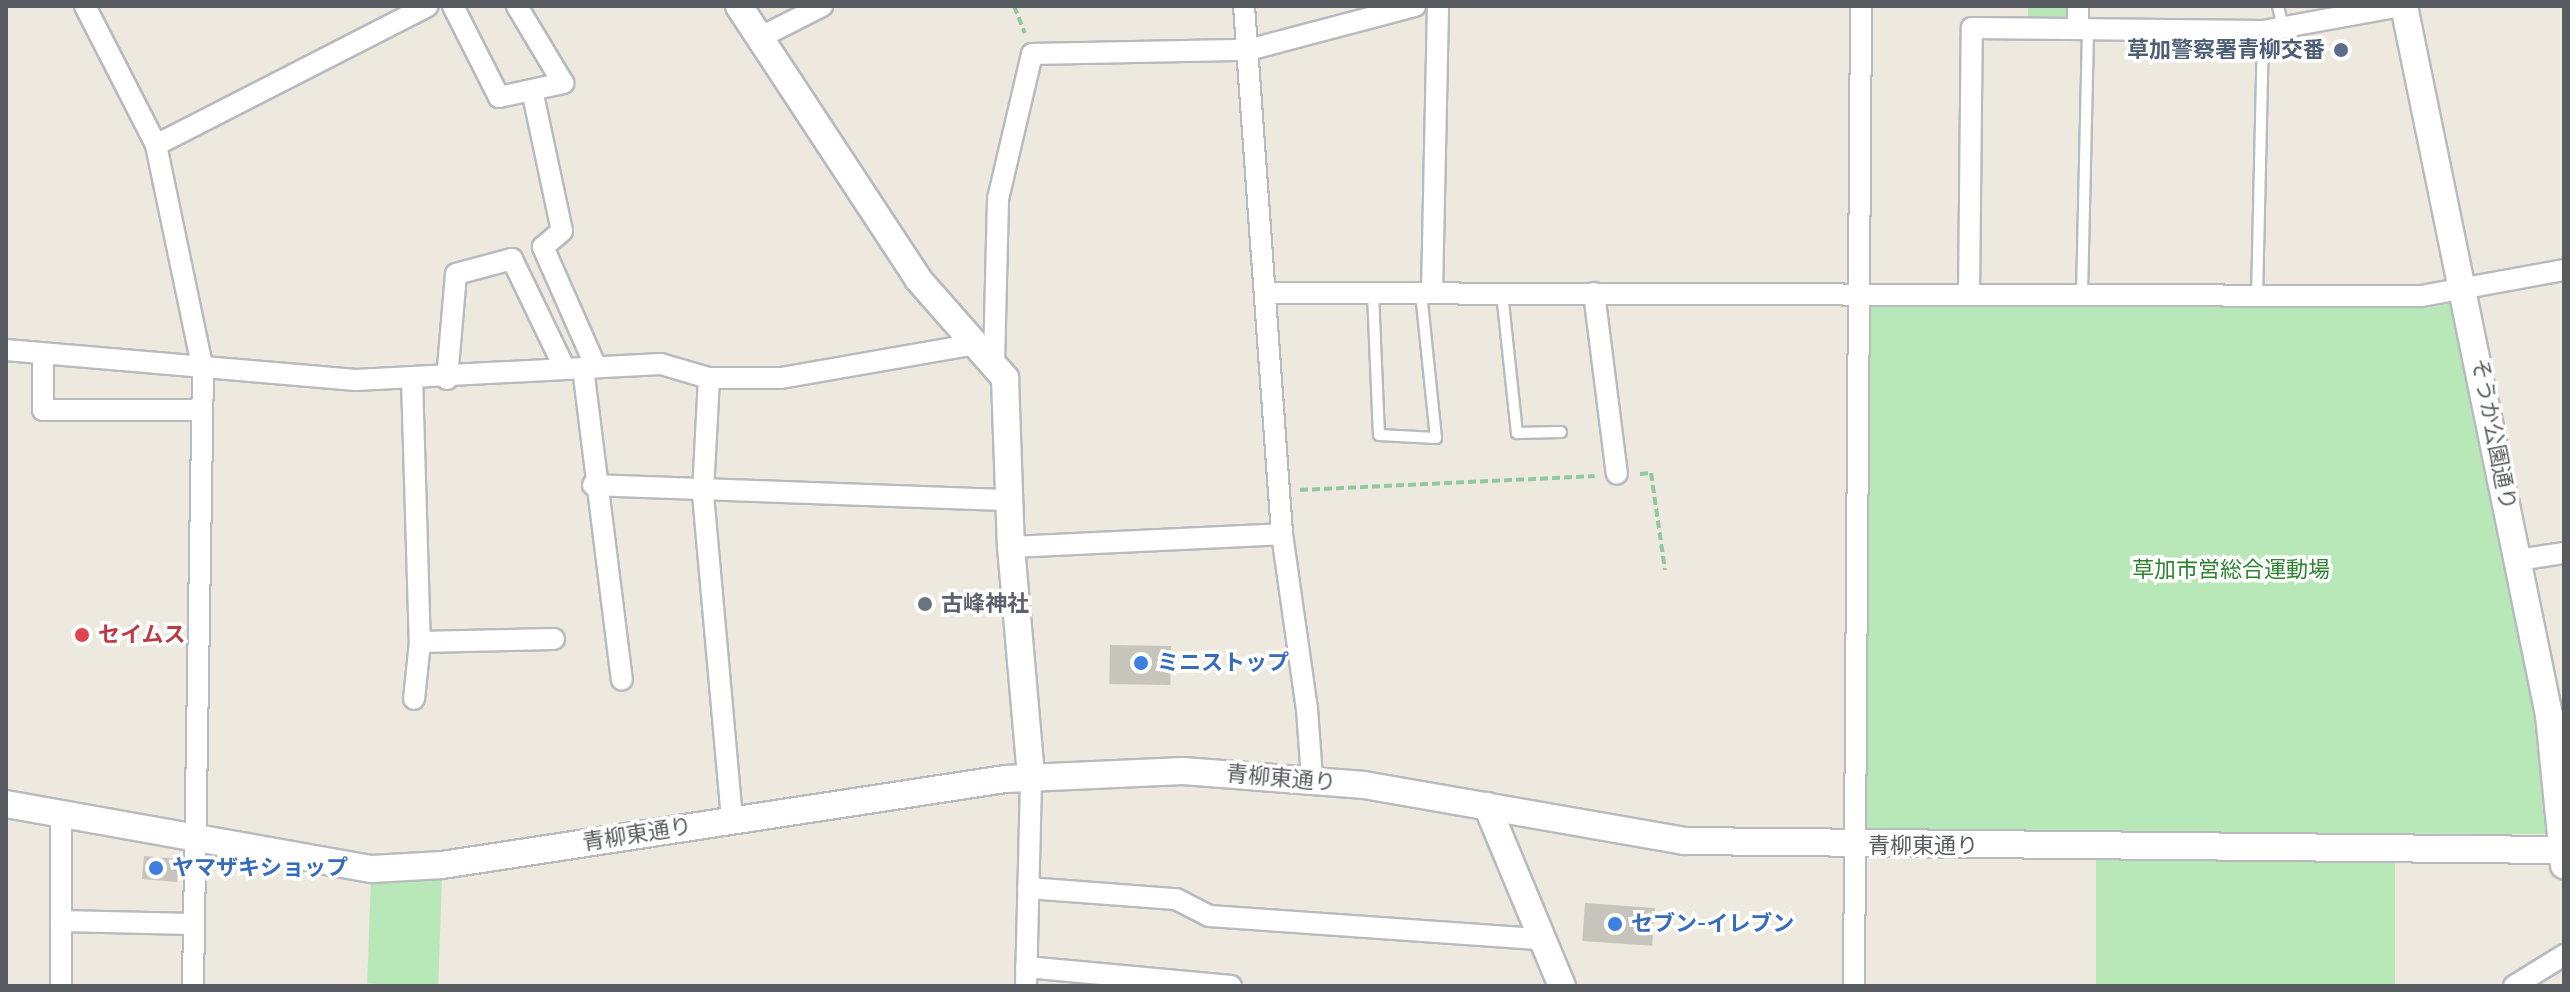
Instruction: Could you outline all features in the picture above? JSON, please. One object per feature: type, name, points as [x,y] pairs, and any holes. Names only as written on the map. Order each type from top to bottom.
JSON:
[{"type":"street","points":[[85,6],[156,145],[203,369],[193,986]]},
{"type":"street","points":[[156,145],[402,12],[428,6]]},
{"type":"street","points":[[453,6],[499,97],[563,83],[517,6]]},
{"type":"street","points":[[739,6],[918,279],[994,363],[1009,395],[1008,500],[1031,777],[1026,977],[1231,986]]},
{"type":"street","points":[[759,38],[822,6]]},
{"type":"street","points":[[1244,6],[1282,534],[1307,709],[1312,779]]},
{"type":"street","points":[[994,363],[998,199],[1033,54],[1248,50],[1415,6]]},
{"type":"street","points":[[1427,293],[1438,6]]},
{"type":"street","points":[[1854,986],[1861,6]]},
{"type":"street","points":[[1969,294],[1973,6]]},
{"type":"street","points":[[2078,6],[2083,29]]},
{"type":"street","points":[[1972,28],[2273,29],[2402,6]]},
{"type":"street","name":"そうか公園通り","points":[[2402,6],[2465,288],[2549,715],[2563,858]]},
{"type":"street","points":[[532,90],[562,231],[543,247],[581,368],[622,680]]},
{"type":"street","points":[[447,379],[456,274],[512,259],[581,368]]},
{"type":"street","points":[[1265,293],[2421,296],[2564,270]]},
{"type":"street","points":[[1594,293],[1617,474]]},
{"type":"street","points":[[6,350],[203,369],[412,379],[661,364],[709,378],[781,378],[975,344]]},
{"type":"street","points":[[43,354],[43,410],[202,410]]},
{"type":"street","points":[[709,378],[703,488],[732,819]]},
{"type":"street","points":[[412,379],[420,642],[414,699]]},
{"type":"street","points":[[595,485],[1008,500]]},
{"type":"street","points":[[1011,547],[1282,534]]},
{"type":"street","points":[[2518,560],[2564,553]]},
{"type":"street","points":[[420,642],[554,639]]},
{"type":"street","name":"青柳東通り","points":[[6,804],[337,865],[405,869],[1031,777],[1183,771],[1312,779],[1487,806],[1651,839],[2563,858]]},
{"type":"street","points":[[1487,806],[1562,986]]},
{"type":"street","points":[[61,815],[61,986]]},
{"type":"street","points":[[1028,888],[1176,899],[1209,916],[1541,939]]},
{"type":"street","points":[[61,921],[193,924]]},
{"type":"street","points":[[2514,986],[2564,955]]},
{"type":"lane","points":[[2257,297],[2273,29],[2278,6]]},
{"type":"lane","points":[[2082,295],[2083,29]]},
{"type":"lane","points":[[1373,293],[1379,435],[1436,438],[1427,293]]},
{"type":"lane","points":[[1502,293],[1517,433],[1561,432]]},
{"type":"path","points":[[1014,6],[1033,54]]},
{"type":"path","points":[[1279,491],[1651,473],[1665,570]]},
{"type":"green space","points":[[2028,6],[2077,6],[2077,26],[2028,26]]},
{"type":"green space","name":"草加市営総合運動場","points":[[1870,303],[2426,308],[2453,303],[2538,726],[2546,834],[1866,833]]},
{"type":"green space","points":[[2096,860],[2395,860],[2395,986],[2096,986]]},
{"type":"green space","points":[[371,875],[442,877],[438,986],[367,983]]},
{"type":"building","points":[[1110,645],[1171,646],[1170,685],[1109,684]]},
{"type":"building","points":[[144,856],[179,859],[177,882],[142,879]]},
{"type":"building","points":[[1585,903],[1655,908],[1652,946],[1582,941]]},
{"type":"place","name":"草加警察署青柳交番","points":[[2341,50]]},
{"type":"place","name":"古峰神社","points":[[925,604]]},
{"type":"place","name":"セイムス","points":[[82,635]]},
{"type":"place","name":"ミニストップ","points":[[1141,663]]},
{"type":"place","name":"ヤマザキショップ","points":[[156,868]]},
{"type":"place","name":"セブン-イレブン","points":[[1615,924]]}]
